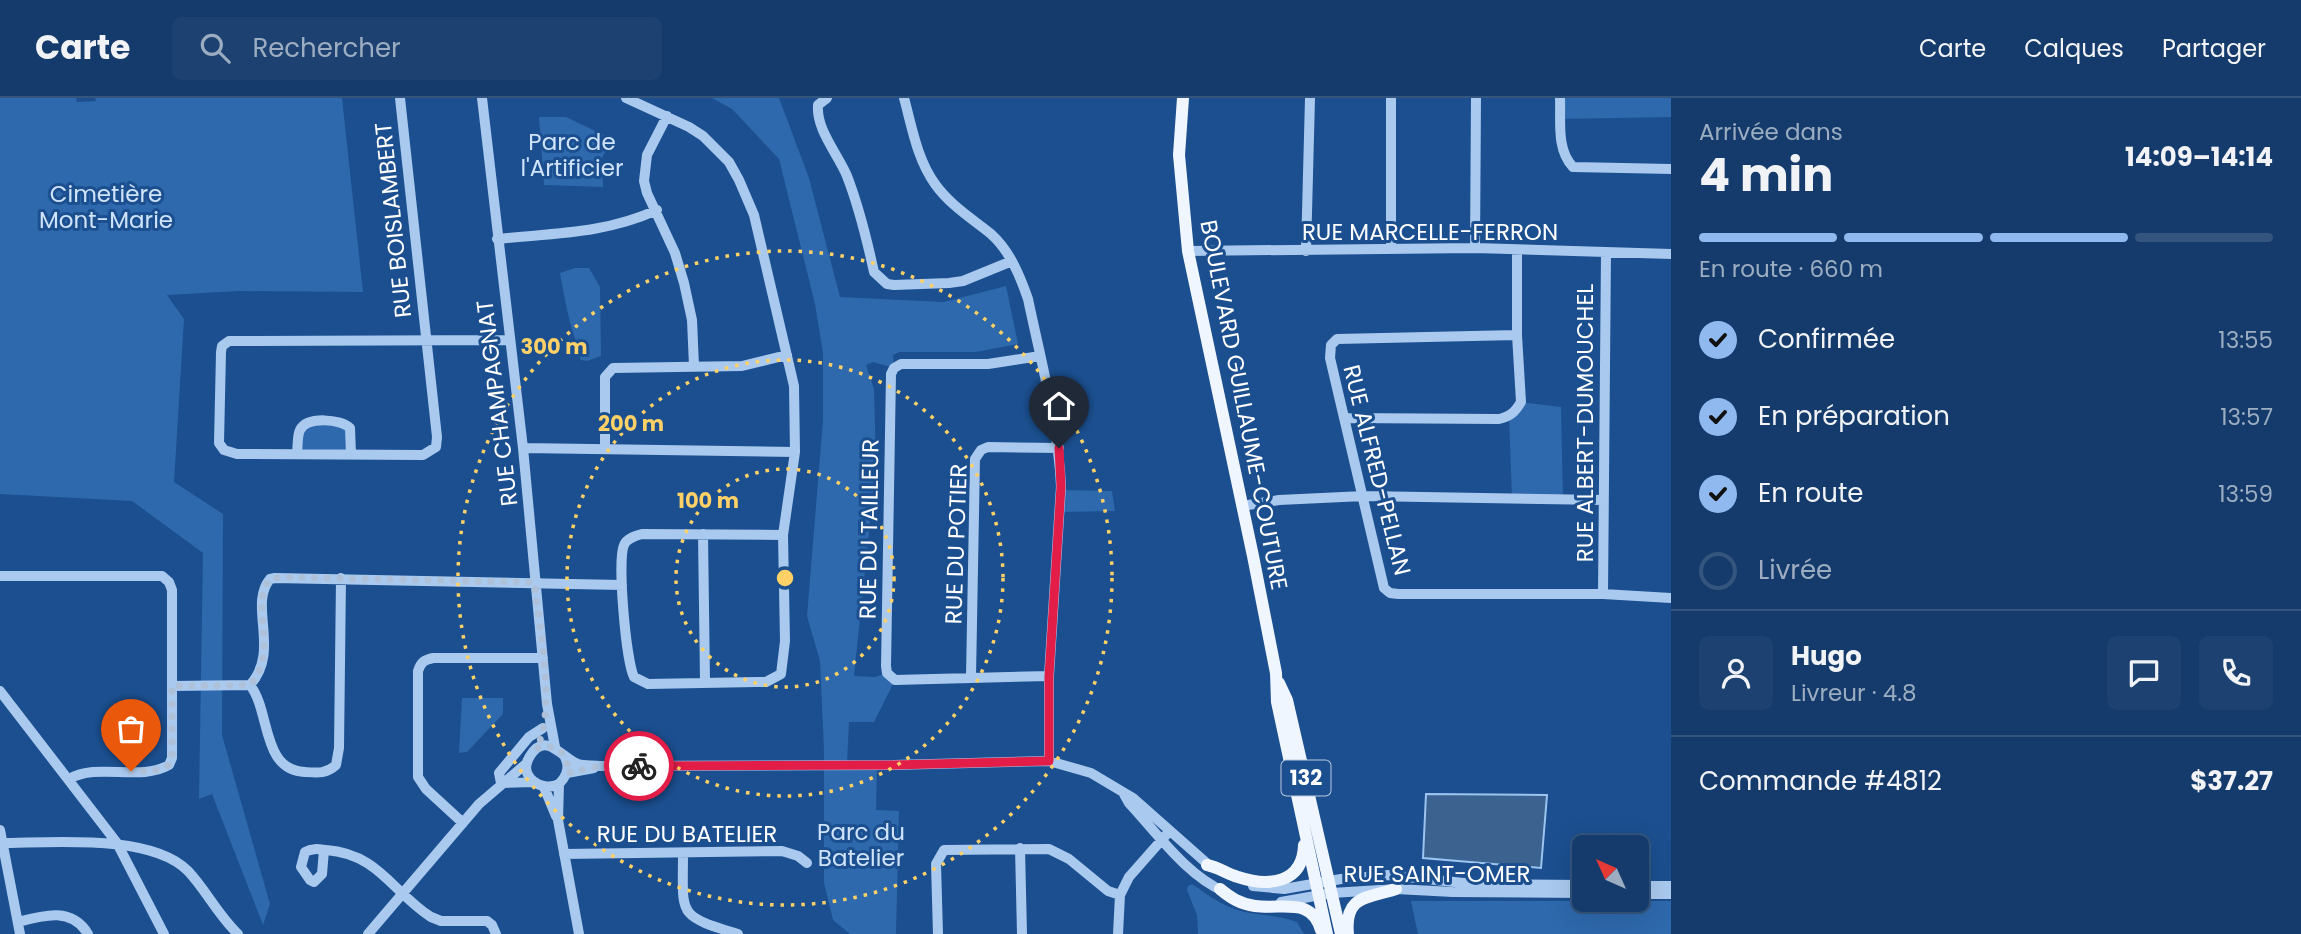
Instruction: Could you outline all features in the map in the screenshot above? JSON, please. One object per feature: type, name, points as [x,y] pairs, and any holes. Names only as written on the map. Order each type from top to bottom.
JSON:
[{"type":"main road","name":"BOULEVARD GUILLAUME-COUTURE","points":[[1183,98],[1179,155],[1188,251],[1242,506],[1276,677],[1277,702],[1301,817],[1341,934]]},
{"type":"main road","name":"BOULEVARD GUILLAUME-COUTURE","points":[[1276,677],[1287,700],[1324,888],[1325,934]]},
{"type":"main road","points":[[1207,865],[1257,881],[1275,882],[1287,878],[1303,859],[1301,817]]},
{"type":"main road","points":[[1220,889],[1233,899],[1252,906],[1305,908],[1315,915],[1325,934]]},
{"type":"main road","points":[[1348,934],[1348,918],[1356,902],[1367,896],[1396,889]]},
{"type":"street","name":"RUE BOISLAMBERT","points":[[351,454],[423,455],[436,447],[400,98]]},
{"type":"street","name":"RUE CHAMPAGNAT","points":[[482,98],[523,448],[547,704],[555,747]]},
{"type":"street","points":[[626,98],[703,136],[729,162],[739,180],[754,215],[794,386],[795,452],[783,535],[785,641],[781,674],[766,682],[648,684],[634,677],[628,657],[622,585],[622,548],[629,538],[642,534],[783,535]]},
{"type":"street","points":[[827,98],[818,105],[817,113],[846,174],[874,272],[881,280],[894,285],[963,281],[1012,261]]},
{"type":"street","points":[[904,98],[918,150],[934,183],[954,205],[991,234],[1012,261],[1028,299],[1059,448],[1061,490],[1049,676],[1049,761]]},
{"type":"street","points":[[1306,251],[1310,98]]},
{"type":"street","points":[[1391,98],[1391,249]]},
{"type":"street","points":[[1475,248],[1476,98]]},
{"type":"street","points":[[1560,98],[1562,147],[1565,159],[1573,167],[1671,169]]},
{"type":"street","points":[[667,116],[653,140],[644,168],[644,181],[647,194],[657,210],[675,253],[686,292],[692,320],[694,366]]},
{"type":"street","points":[[498,239],[610,227],[657,210]]},
{"type":"street","name":"RUE MARCELLE-FERRON","points":[[1188,251],[1475,248],[1671,254]]},
{"type":"street","points":[[1345,418],[1499,419],[1509,416],[1521,402],[1517,335],[1517,251]]},
{"type":"street","name":"RUE ALBERT-DUMOUCHEL","points":[[1603,594],[1606,253]]},
{"type":"street","name":"RUE ALFRED-PELLAN","points":[[1517,335],[1337,339],[1331,345],[1330,358],[1384,588],[1390,593],[1603,594],[1671,598]]},
{"type":"street","points":[[297,453],[300,431],[304,425],[335,421],[345,423],[350,428],[351,454],[237,454],[224,450],[218,437],[222,346],[229,341],[509,340]]},
{"type":"street","points":[[605,449],[605,384],[608,372],[620,366],[742,366],[787,355]]},
{"type":"street","name":"RUE DU TAILLEUR","points":[[1040,356],[988,364],[901,364],[894,368],[891,374],[887,673],[895,680],[1049,676]]},
{"type":"street","name":"RUE DU POTIER","points":[[971,677],[975,459],[981,450],[988,447],[1059,448]]},
{"type":"street","points":[[523,448],[795,452]]},
{"type":"street","points":[[1242,506],[1279,500],[1364,496],[1604,500]]},
{"type":"street","points":[[703,534],[705,681]]},
{"type":"street","points":[[0,576],[162,576],[169,582],[172,590],[172,758],[169,765],[153,771],[80,773],[69,779]]},
{"type":"street","points":[[250,685],[259,700],[270,740],[282,764],[295,771],[324,773],[336,765],[340,748],[341,578]]},
{"type":"street","points":[[172,686],[250,685],[257,677],[265,653],[263,591],[270,579],[341,578],[622,585]]},
{"type":"street","points":[[463,823],[426,789],[418,777],[420,664],[433,658],[542,658]]},
{"type":"street","points":[[0,691],[117,843],[136,875],[164,934]]},
{"type":"street","name":"RUE CHAMPAGNAT","points":[[536,749],[543,737],[547,704]]},
{"type":"street","points":[[501,783],[499,772],[529,737],[543,728]]},
{"type":"street","points":[[368,934],[501,783],[527,763],[536,749],[555,747],[564,755],[568,767],[559,784],[558,820],[579,934]]},
{"type":"street","name":"RUE SAINT-OMER","points":[[564,755],[577,764],[600,766],[885,765],[1049,761],[1091,773],[1123,793],[1129,803],[1166,835],[1231,880],[1261,887],[1284,888],[1572,893]]},
{"type":"street","points":[[527,763],[529,776],[533,782],[544,788],[558,820]]},
{"type":"street","name":"RUE SAINT-OMER","points":[[567,773],[600,766]]},
{"type":"street","points":[[501,783],[533,782]]},
{"type":"street","points":[[544,788],[559,784]]},
{"type":"street","points":[[0,830],[20,934]]},
{"type":"street","points":[[1118,934],[1120,895],[1129,877],[1166,835]]},
{"type":"street","name":"RUE SAINT-OMER","points":[[1166,835],[1202,878],[1220,889],[1249,900],[1263,902],[1284,902],[1324,888],[1398,876],[1473,884],[1572,885]]},
{"type":"street","points":[[1,843],[117,843],[164,856],[187,869],[220,916],[237,934]]},
{"type":"street","points":[[938,934],[936,864],[941,853],[951,848],[1049,849],[1060,853],[1108,891],[1120,895]]},
{"type":"street","points":[[1020,848],[1021,934]]},
{"type":"street","points":[[324,850],[361,857],[431,917],[487,922],[492,925],[496,934]]},
{"type":"street","name":"RUE DU BATELIER","points":[[564,854],[782,851],[798,856],[807,863]]},
{"type":"street","points":[[136,875],[137,857],[146,853],[164,856]]},
{"type":"street","points":[[683,853],[683,899],[688,914],[701,923],[738,934]]},
{"type":"street","points":[[1649,886],[1671,886]]},
{"type":"street","points":[[1649,894],[1671,894]]},
{"type":"street","points":[[18,922],[63,914],[72,917],[88,934]]},
{"type":"green space","name":"Cimetière Mont-Marie","points":[[0,98],[76,98],[77,102],[96,101],[95,98],[342,98],[363,292],[239,291],[167,295],[184,319],[174,482],[223,514],[222,735],[270,904],[263,925],[212,794],[199,799],[203,553],[132,501],[0,494]]},
{"type":"green space","name":"Parc du Batelier","points":[[712,98],[779,98],[809,178],[840,297],[944,302],[1006,286],[1018,344],[976,352],[899,352],[893,355],[894,368],[873,362],[866,365],[874,389],[876,466],[854,676],[875,677],[887,673],[895,680],[874,722],[849,722],[847,764],[877,765],[876,810],[899,811],[896,934],[850,934],[833,920],[824,883],[824,750],[820,661],[807,616],[823,420],[823,353],[815,304],[779,159],[732,109]]},
{"type":"green space","points":[[1560,98],[1671,98],[1671,117],[1561,119]]},
{"type":"green space","name":"Parc de l'Artificier","points":[[539,117],[566,117],[612,139],[602,158],[603,187],[544,185]]},
{"type":"green space","points":[[575,268],[589,268],[600,287],[601,356],[587,361],[581,360],[579,355],[560,273]]},
{"type":"green space","points":[[1521,402],[1561,407],[1563,499],[1512,499],[1509,416]]},
{"type":"green space","points":[[345,423],[351,454],[297,453],[304,425]]},
{"type":"green space","points":[[1061,490],[1112,491],[1115,511],[1059,512]]},
{"type":"green space","points":[[462,698],[503,698],[503,714],[467,752],[459,753]]},
{"type":"green space","points":[[1192,884],[1234,909],[1297,922],[1304,934],[1198,934],[1197,915],[1187,890]]},
{"type":"green space","points":[[1411,901],[1572,901],[1572,912],[1649,912],[1649,901],[1671,901],[1671,934],[1418,934]]},
{"type":"shaded area","points":[[1426,794],[1547,795],[1541,868],[1423,858]]},
{"type":"way so far","points":[[131,771],[153,771],[169,765],[172,758],[172,686],[250,685],[257,677],[265,653],[263,591],[270,579],[282,577],[534,582],[547,704],[543,737],[536,749],[555,747],[567,761],[567,773],[600,766],[639,766]]},
{"type":"route","points":[[639,766],[1049,761],[1049,676],[1061,486],[1059,448]]}]
